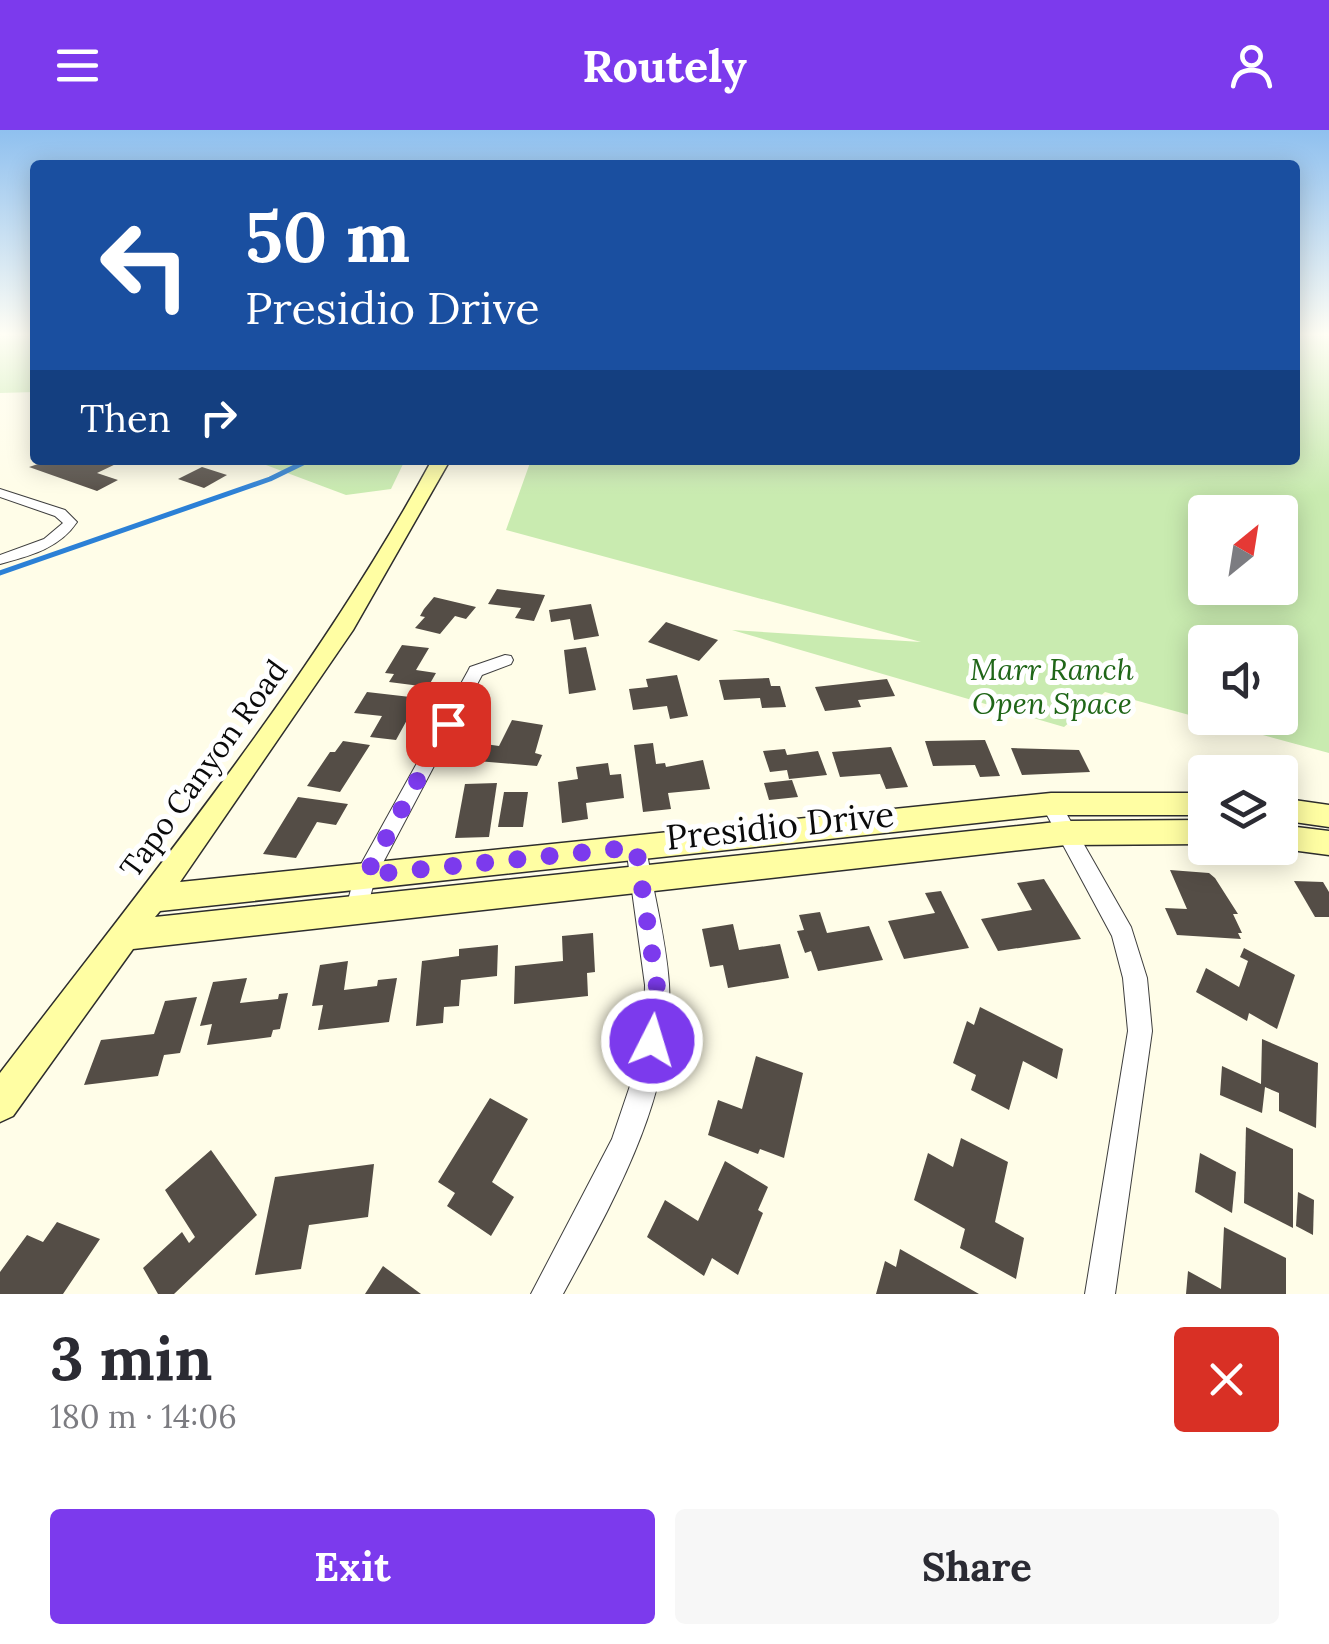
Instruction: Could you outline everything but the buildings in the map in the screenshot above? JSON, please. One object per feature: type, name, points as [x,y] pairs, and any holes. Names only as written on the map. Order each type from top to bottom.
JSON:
[{"type":"street","name":"Tapo Canyon Road","points":[[0,1103],[126,935],[350,618],[410,522],[438,465]]},
{"type":"street","points":[[0,493],[68,517],[68,527],[60,536],[0,560]]},
{"type":"street","points":[[356,910],[366,875],[476,671],[505,660]]},
{"type":"street","name":"Presidio Drive","points":[[152,898],[1051,804],[1188,804]]},
{"type":"street","points":[[1051,804],[1123,934],[1135,978],[1140,1031],[1100,1294]]},
{"type":"street","points":[[1298,812],[1329,816]]},
{"type":"street","name":"Presidio Drive","points":[[126,935],[1066,833],[1188,832]]},
{"type":"street","points":[[1298,839],[1329,843]]},
{"type":"street","points":[[546,1294],[598,1200],[636,1111],[652,1041],[657,987],[636,847]]},
{"type":"green space","points":[[0,387],[30,387],[30,392],[0,393]]},
{"type":"green space","name":"Marr Ranch Open Space","points":[[1300,387],[1329,387],[1329,753],[1263,735],[1298,735],[1298,625],[1188,625],[1188,715],[1105,692],[1064,727],[732,630],[921,642],[506,530],[529,465],[1300,465]]},
{"type":"green space","points":[[266,465],[403,465],[391,489],[346,495]]},
{"type":"waterway","points":[[0,573],[270,479],[299,465]]},
{"type":"route","points":[[448,724],[366,875],[636,847],[657,987],[652,1041]]}]
